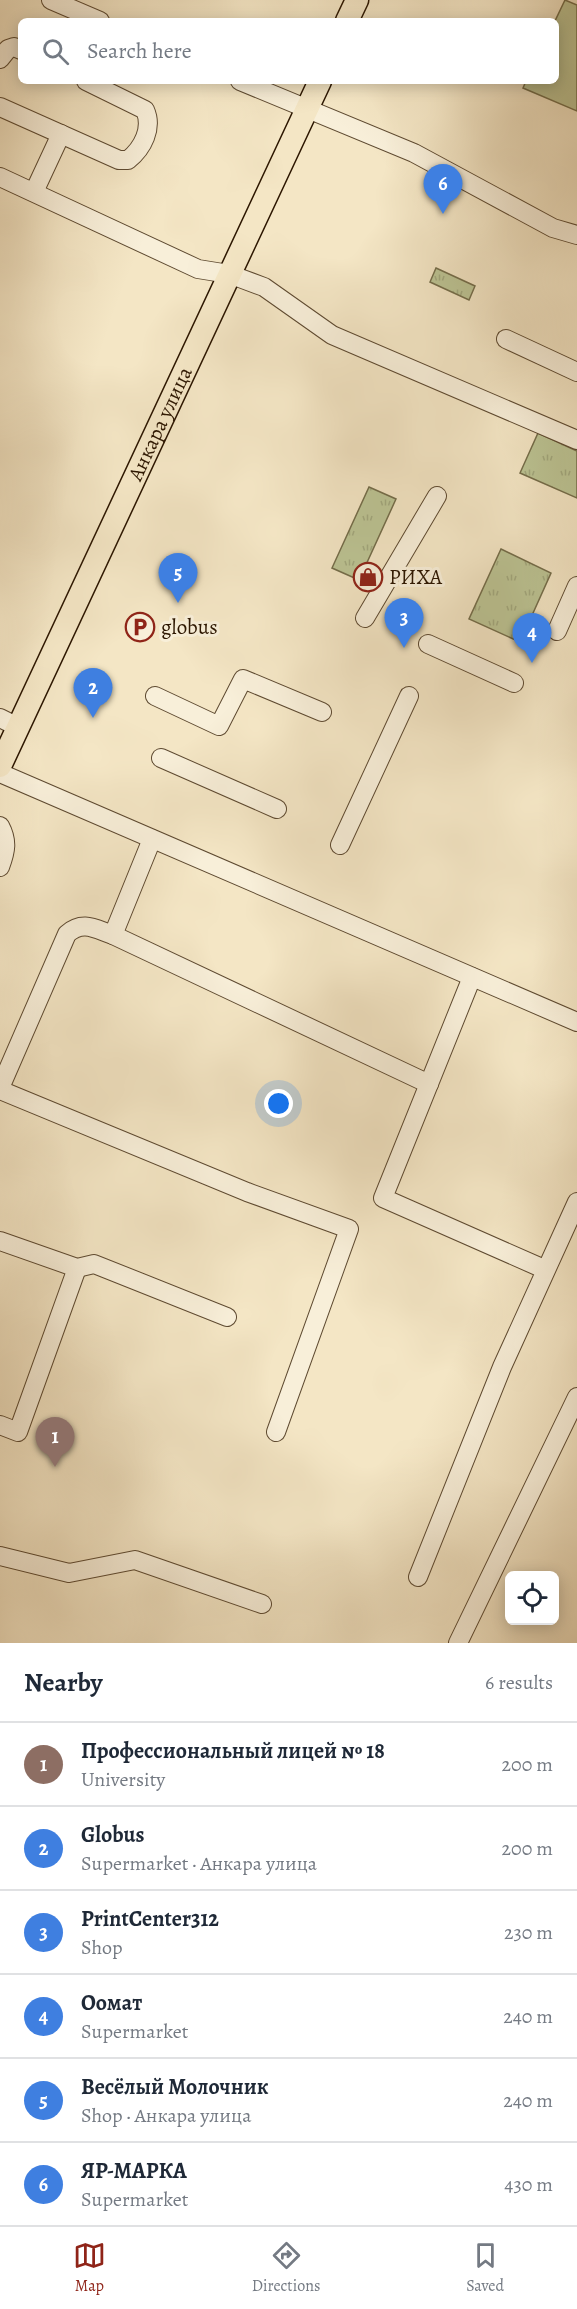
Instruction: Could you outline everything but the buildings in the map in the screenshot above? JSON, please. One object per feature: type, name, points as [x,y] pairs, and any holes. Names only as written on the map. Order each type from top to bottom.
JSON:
[{"type":"main road","points":[[349,18],[357,0]]},
{"type":"main road","name":"Анкара улица","points":[[0,766],[9,723],[229,274],[319,84]]},
{"type":"street","points":[[51,0],[93,18]]},
{"type":"street","points":[[0,59],[8,49],[14,47],[18,49]]},
{"type":"street","points":[[0,107],[119,160],[128,160],[137,153],[147,134],[149,119],[145,110],[92,84]]},
{"type":"street","points":[[248,84],[308,107],[414,153],[553,228],[577,235]]},
{"type":"street","points":[[34,192],[61,134]]},
{"type":"street","points":[[0,177],[198,269],[229,274],[264,287],[332,335],[577,440]]},
{"type":"street","points":[[506,339],[577,372]]},
{"type":"street","points":[[365,618],[436,496]]},
{"type":"street","points":[[557,631],[577,586]]},
{"type":"street","points":[[428,644],[514,683]]},
{"type":"street","points":[[155,696],[219,726],[243,679],[322,712]]},
{"type":"street","points":[[340,845],[409,696]]},
{"type":"street","points":[[161,758],[277,809]]},
{"type":"street","points":[[0,773],[577,1022]]},
{"type":"street","points":[[0,826],[6,838],[6,850],[0,867]]},
{"type":"street","points":[[113,935],[152,839]]},
{"type":"street","points":[[276,1432],[349,1229],[247,1191],[0,1089],[67,934],[75,927],[85,925],[113,935],[429,1084]]},
{"type":"street","points":[[472,977],[383,1198],[544,1269]]},
{"type":"street","points":[[418,1577],[544,1269],[577,1202]]},
{"type":"street","points":[[0,1241],[77,1268],[94,1264],[227,1317]]},
{"type":"street","points":[[0,1425],[18,1432],[77,1268]]},
{"type":"street","points":[[458,1643],[577,1397]]},
{"type":"street","points":[[0,1556],[69,1573],[135,1560],[262,1604]]},
{"type":"green space","points":[[565,0],[577,5],[577,111],[523,88],[525,84],[559,84],[559,18],[556,18]]},
{"type":"green space","points":[[436,268],[475,286],[469,300],[430,282]]},
{"type":"green space","points":[[538,433],[577,451],[577,498],[520,473]]},
{"type":"green space","points":[[369,487],[396,499],[359,580],[332,568]]},
{"type":"green space","points":[[501,549],[551,573],[520,642],[469,619]]},
{"type":"place","name":"ЯР-МАРКА","points":[[443,214]]},
{"type":"place","name":"РИХА","points":[[368,577]]},
{"type":"place","name":"Весёлый Молочник","points":[[178,603]]},
{"type":"place","name":"globus","points":[[140,627]]},
{"type":"place","name":"PrintCenter312","points":[[404,648]]},
{"type":"place","name":"Оомат","points":[[532,663]]},
{"type":"place","name":"Globus","points":[[93,718]]},
{"type":"place","name":"Профессиональный лицей № 18","points":[[55,1467]]}]
